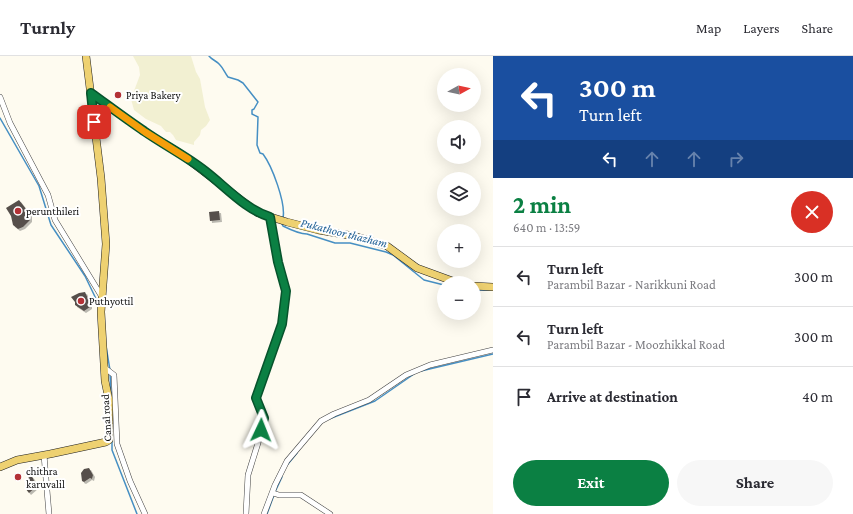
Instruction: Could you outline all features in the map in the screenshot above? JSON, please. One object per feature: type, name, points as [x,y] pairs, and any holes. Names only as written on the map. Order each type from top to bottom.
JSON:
[{"type":"main road","points":[[0,467],[18,460],[106,442],[109,440],[109,400],[100,312],[106,244],[101,178],[86,56]]},
{"type":"main road","points":[[91,93],[145,132],[206,172],[234,196],[258,213],[318,230],[354,236],[387,246],[417,268],[439,276]]},
{"type":"main road","points":[[481,286],[493,287]]},
{"type":"street","points":[[0,97],[10,123],[48,195],[56,220],[102,297]]},
{"type":"street","points":[[246,514],[248,475],[264,418],[256,398],[282,324],[286,291],[278,262],[270,217]]},
{"type":"street","points":[[264,514],[288,461],[320,421],[369,400],[406,375],[430,365],[493,350]]},
{"type":"street","name":"Canal road","points":[[105,368],[114,375],[116,444],[130,481],[145,514]]},
{"type":"street","points":[[44,455],[49,514]]},
{"type":"street","points":[[273,493],[279,495],[300,495],[330,514]]},
{"type":"shaded area","points":[[133,56],[191,56],[200,79],[205,107],[210,120],[201,130],[200,135],[194,142],[194,145],[176,140],[170,132],[166,132],[161,126],[146,119],[134,110],[131,99],[140,75],[139,67]]},
{"type":"building","name":"perunthileri","points":[[19,200],[30,214],[30,220],[23,227],[18,229],[13,225],[11,216],[6,208]]},
{"type":"building","points":[[219,211],[220,220],[210,221],[209,212]]},
{"type":"building","name":"Puthyottil","points":[[85,292],[90,303],[90,307],[84,311],[75,305],[75,302],[71,297]]},
{"type":"building","points":[[89,468],[93,475],[92,479],[90,478],[84,482],[82,481],[81,473],[84,469]]},
{"type":"building","points":[[31,476],[36,487],[29,493],[25,488],[25,480]]},
{"type":"waterway","name":"Pukathoor thazham","points":[[209,56],[219,64],[228,77],[243,83],[258,102],[252,110],[252,114],[258,117],[257,145],[260,153],[263,154],[267,160],[278,185],[282,203],[283,218]]},
{"type":"waterway","points":[[0,118],[39,186],[51,225],[85,276],[99,305]]},
{"type":"waterway","name":"Pukathoor thazham","points":[[282,224],[283,226],[295,231],[335,243],[350,243],[386,252],[393,255],[424,280],[437,283]]},
{"type":"waterway","name":"Pukathoor thazham","points":[[481,290],[493,290]]},
{"type":"waterway","points":[[106,346],[110,370]]},
{"type":"waterway","points":[[421,371],[493,354]]},
{"type":"waterway","points":[[110,373],[111,394]]},
{"type":"waterway","points":[[329,419],[375,401],[414,374]]},
{"type":"waterway","points":[[112,441],[112,450],[137,514]]},
{"type":"waterway","points":[[288,464],[297,453]]},
{"type":"waterway","points":[[275,492],[282,477]]},
{"type":"waterway","points":[[267,514],[274,495]]},
{"type":"slow traffic","points":[[110,107],[145,132],[188,159]]},
{"type":"place","name":"Priya Bakery","points":[[118,95]]},
{"type":"place","name":"perunthileri","points":[[18,211]]},
{"type":"place","name":"Puthyottil","points":[[81,301]]},
{"type":"place","name":"chithra karuvalil","points":[[18,477]]},
{"type":"route","points":[[94,122],[91,93],[145,132],[206,172],[234,196],[258,213],[270,217],[278,262],[286,291],[282,324],[256,398],[264,418],[261,430]]}]
